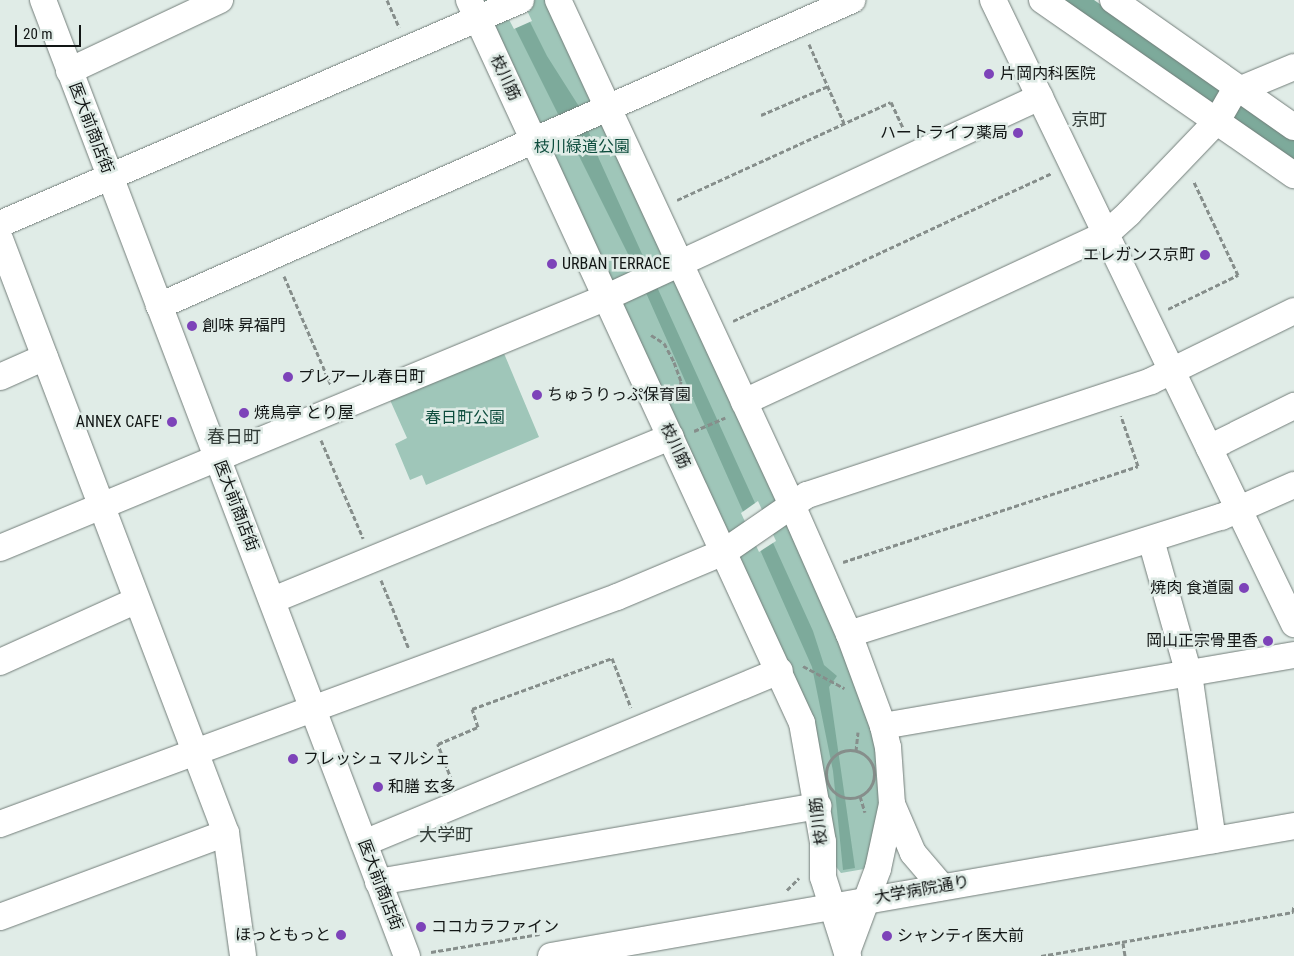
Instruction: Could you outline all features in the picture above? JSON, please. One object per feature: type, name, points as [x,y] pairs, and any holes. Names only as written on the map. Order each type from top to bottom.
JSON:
[{"type":"street","name":"医大前商店街","points":[[43,0],[109,177],[273,600],[378,882],[414,953]]},
{"type":"street","points":[[69,71],[220,0]]},
{"type":"street","points":[[558,0],[597,113],[734,410],[792,505],[849,634],[883,726],[888,747],[892,804],[882,856],[847,954]]},
{"type":"street","points":[[159,306],[852,0]]},
{"type":"street","points":[[993,0],[1294,624]]},
{"type":"street","points":[[1042,0],[1228,104],[1294,127]]},
{"type":"street","points":[[1113,0],[1228,104],[1294,175]]},
{"type":"street","points":[[0,224],[109,177],[473,9],[512,4]]},
{"type":"street","name":"枝川筋","points":[[473,9],[780,671],[802,723],[823,842],[823,877],[847,954]]},
{"type":"street","points":[[734,410],[1106,234],[1183,158],[1228,104],[1294,67]]},
{"type":"street","points":[[0,548],[607,297],[1040,97]]},
{"type":"street","points":[[0,239],[103,505],[137,600],[226,833],[243,956]]},
{"type":"street","points":[[0,824],[617,597],[724,552],[792,505],[824,489],[1172,372],[1294,311]]},
{"type":"street","points":[[0,377],[45,357]]},
{"type":"street","points":[[1209,448],[1294,406]]},
{"type":"street","points":[[273,600],[671,437]]},
{"type":"street","points":[[849,634],[1239,511],[1294,485]]},
{"type":"street","points":[[1151,540],[1189,674],[1213,840]]},
{"type":"street","points":[[0,662],[137,600]]},
{"type":"street","points":[[883,726],[1294,655]]},
{"type":"street","points":[[364,843],[780,671]]},
{"type":"street","points":[[892,804],[914,853],[942,887]]},
{"type":"street","points":[[378,882],[818,806]]},
{"type":"street","name":"大学病院通り","points":[[549,944],[832,906],[1294,826]]},
{"type":"street","points":[[0,917],[226,833]]},
{"type":"path","points":[[387,0],[402,34]]},
{"type":"path","points":[[800,23],[844,123]]},
{"type":"path","points":[[762,115],[828,86]]},
{"type":"path","points":[[670,204],[891,102],[916,155]]},
{"type":"path","points":[[1147,320],[1238,275],[1183,158]]},
{"type":"path","points":[[726,325],[1072,164]]},
{"type":"path","points":[[275,255],[341,407]]},
{"type":"path","points":[[649,334],[664,343],[674,362],[681,381],[681,392],[677,400]]},
{"type":"path","points":[[837,564],[1138,466],[1114,393]]},
{"type":"path","points":[[698,430],[734,410]]},
{"type":"path","points":[[312,419],[417,670]]},
{"type":"path","points":[[461,803],[438,744],[478,727],[472,709],[612,658],[639,729]]},
{"type":"path","points":[[808,669],[845,689]]},
{"type":"path","points":[[830,760],[841,752],[856,751]]},
{"type":"path","points":[[783,891],[799,878],[823,842]]},
{"type":"path","points":[[1041,956],[1293,912],[1294,906]]},
{"type":"path","points":[[1122,943],[1125,956]]},
{"type":"path","points":[[414,953],[549,944]]},
{"type":"green space","name":"枝川緑道公園","points":[[481,0],[546,0],[840,638],[880,759],[882,790],[869,863],[864,869],[841,873],[833,863],[729,533],[553,162]]},
{"type":"green space","name":"春日町公園","points":[[503,351],[539,437],[426,485],[422,475],[410,480],[395,444],[407,438],[390,400]]},
{"type":"shaded area","points":[[501,0],[519,0],[547,56],[580,108],[599,159],[813,631],[824,665],[837,676],[829,687],[855,868],[843,870],[833,771],[812,667],[635,268]]},
{"type":"shaded area","points":[[1064,0],[1094,0],[1245,103],[1294,138],[1294,160]]},
{"type":"pier","points":[[522,0],[532,21],[514,29],[499,1]]},
{"type":"pier","points":[[758,501],[776,541],[759,552],[741,513]]},
{"type":"place","name":"片岡内科医院","points":[[989,74]]},
{"type":"place","name":"ハートライフ薬局","points":[[1018,133]]},
{"type":"place","name":"エレガンス京町","points":[[1205,255]]},
{"type":"place","name":"URBAN TERRACE","points":[[552,264]]},
{"type":"place","name":"創味 昇福門","points":[[192,326]]},
{"type":"place","name":"プレアール春日町","points":[[288,377]]},
{"type":"place","name":"ちゅうりっぷ保育園","points":[[537,395]]},
{"type":"place","name":"焼鳥亭 とり屋","points":[[244,413]]},
{"type":"place","name":"ANNEX CAFE'","points":[[172,422]]},
{"type":"place","name":"焼肉 食道園","points":[[1244,588]]},
{"type":"place","name":"岡山正宗骨里香","points":[[1268,641]]},
{"type":"place","name":"フレッシュ マルシェ","points":[[293,759]]},
{"type":"place","name":"和膳 玄多","points":[[378,787]]},
{"type":"place","name":"ココカラファイン","points":[[421,927]]},
{"type":"place","name":"ほっともっと","points":[[341,935]]},
{"type":"place","name":"シャンティ医大前","points":[[887,936]]},
{"type":"district","name":"京町","points":[[1089,120]]},
{"type":"district","name":"春日町","points":[[234,437]]},
{"type":"district","name":"大学町","points":[[446,835]]}]
